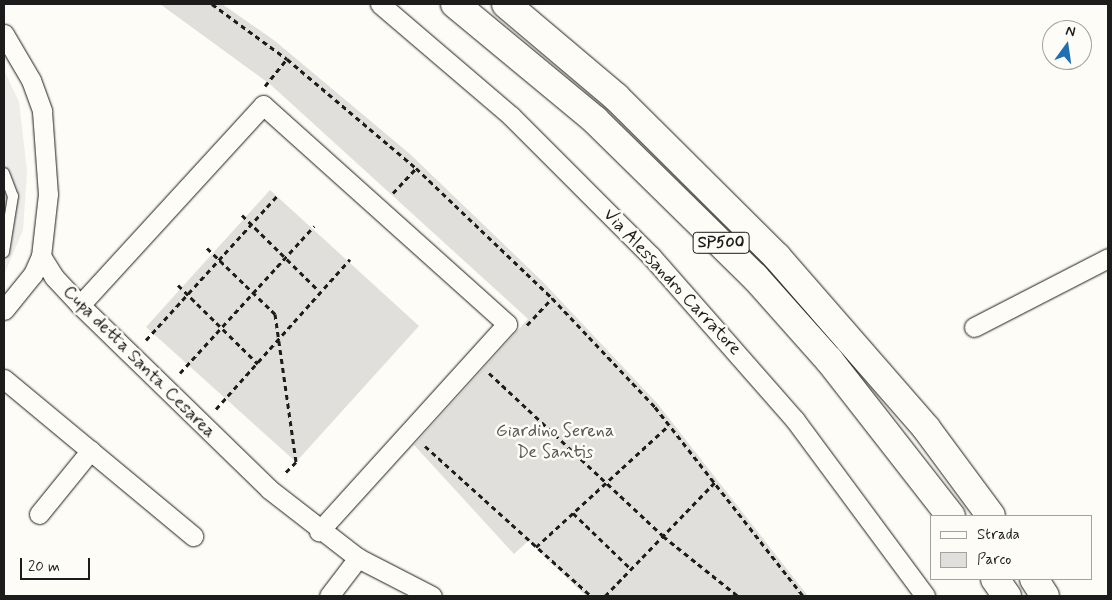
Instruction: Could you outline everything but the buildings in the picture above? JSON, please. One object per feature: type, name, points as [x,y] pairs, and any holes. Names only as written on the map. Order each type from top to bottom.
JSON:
[{"type":"highway","name":"SP500","points":[[455,4],[594,120],[755,277],[829,360],[950,515]]},
{"type":"highway","name":"SP500","points":[[506,4],[616,97],[771,250],[926,428],[990,515]]},
{"type":"highway","points":[[996,580],[1007,596]]},
{"type":"highway","points":[[1035,580],[1045,596]]},
{"type":"street","name":"Via Alessandro Carratore","points":[[380,4],[511,116],[651,256],[795,420],[926,596]]},
{"type":"street","points":[[4,34],[31,80],[42,111],[48,194],[41,256],[33,274],[4,310]]},
{"type":"street","points":[[80,305],[263,105],[507,324],[319,530]]},
{"type":"street","name":"Cupa detta Santa Cesarea","points":[[41,256],[54,277],[80,305],[270,489],[319,530],[358,558],[432,596]]},
{"type":"street","points":[[974,327],[1108,258]]},
{"type":"street","points":[[4,379],[92,450],[193,536]]},
{"type":"street","points":[[39,514],[92,450]]},
{"type":"street","points":[[329,596],[358,558]]},
{"type":"lane","points":[[4,173],[13,196],[12,228],[4,252]]},
{"type":"path","points":[[212,4],[286,59],[416,168],[552,298],[669,425],[803,596]]},
{"type":"path","points":[[263,105],[259,92],[286,59]]},
{"type":"path","points":[[378,209],[416,168]]},
{"type":"path","points":[[133,355],[277,196]]},
{"type":"path","points":[[242,215],[286,256],[319,291]]},
{"type":"path","points":[[166,389],[314,226]]},
{"type":"path","points":[[207,248],[254,291],[275,314],[296,462],[270,489]]},
{"type":"path","points":[[202,424],[258,364],[319,291],[350,259]]},
{"type":"path","points":[[178,285],[223,327],[258,364]]},
{"type":"path","points":[[507,324],[526,327],[552,298]]},
{"type":"path","points":[[475,360],[607,481],[663,536],[738,596]]},
{"type":"path","points":[[536,547],[669,425]]},
{"type":"path","points":[[410,432],[591,596]]},
{"type":"path","points":[[605,596],[715,482]]},
{"type":"path","points":[[573,513],[631,569]]},
{"type":"shaded area","points":[[4,70],[19,102],[27,171],[23,230],[4,275]]},
{"type":"green space","name":"Giardino Serena De Santis","points":[[160,4],[222,4],[275,41],[410,154],[543,282],[657,403],[808,596],[586,596],[528,541],[514,554],[414,445],[528,319],[271,85]]},
{"type":"green space","points":[[270,190],[419,326],[296,462],[146,327]]}]
